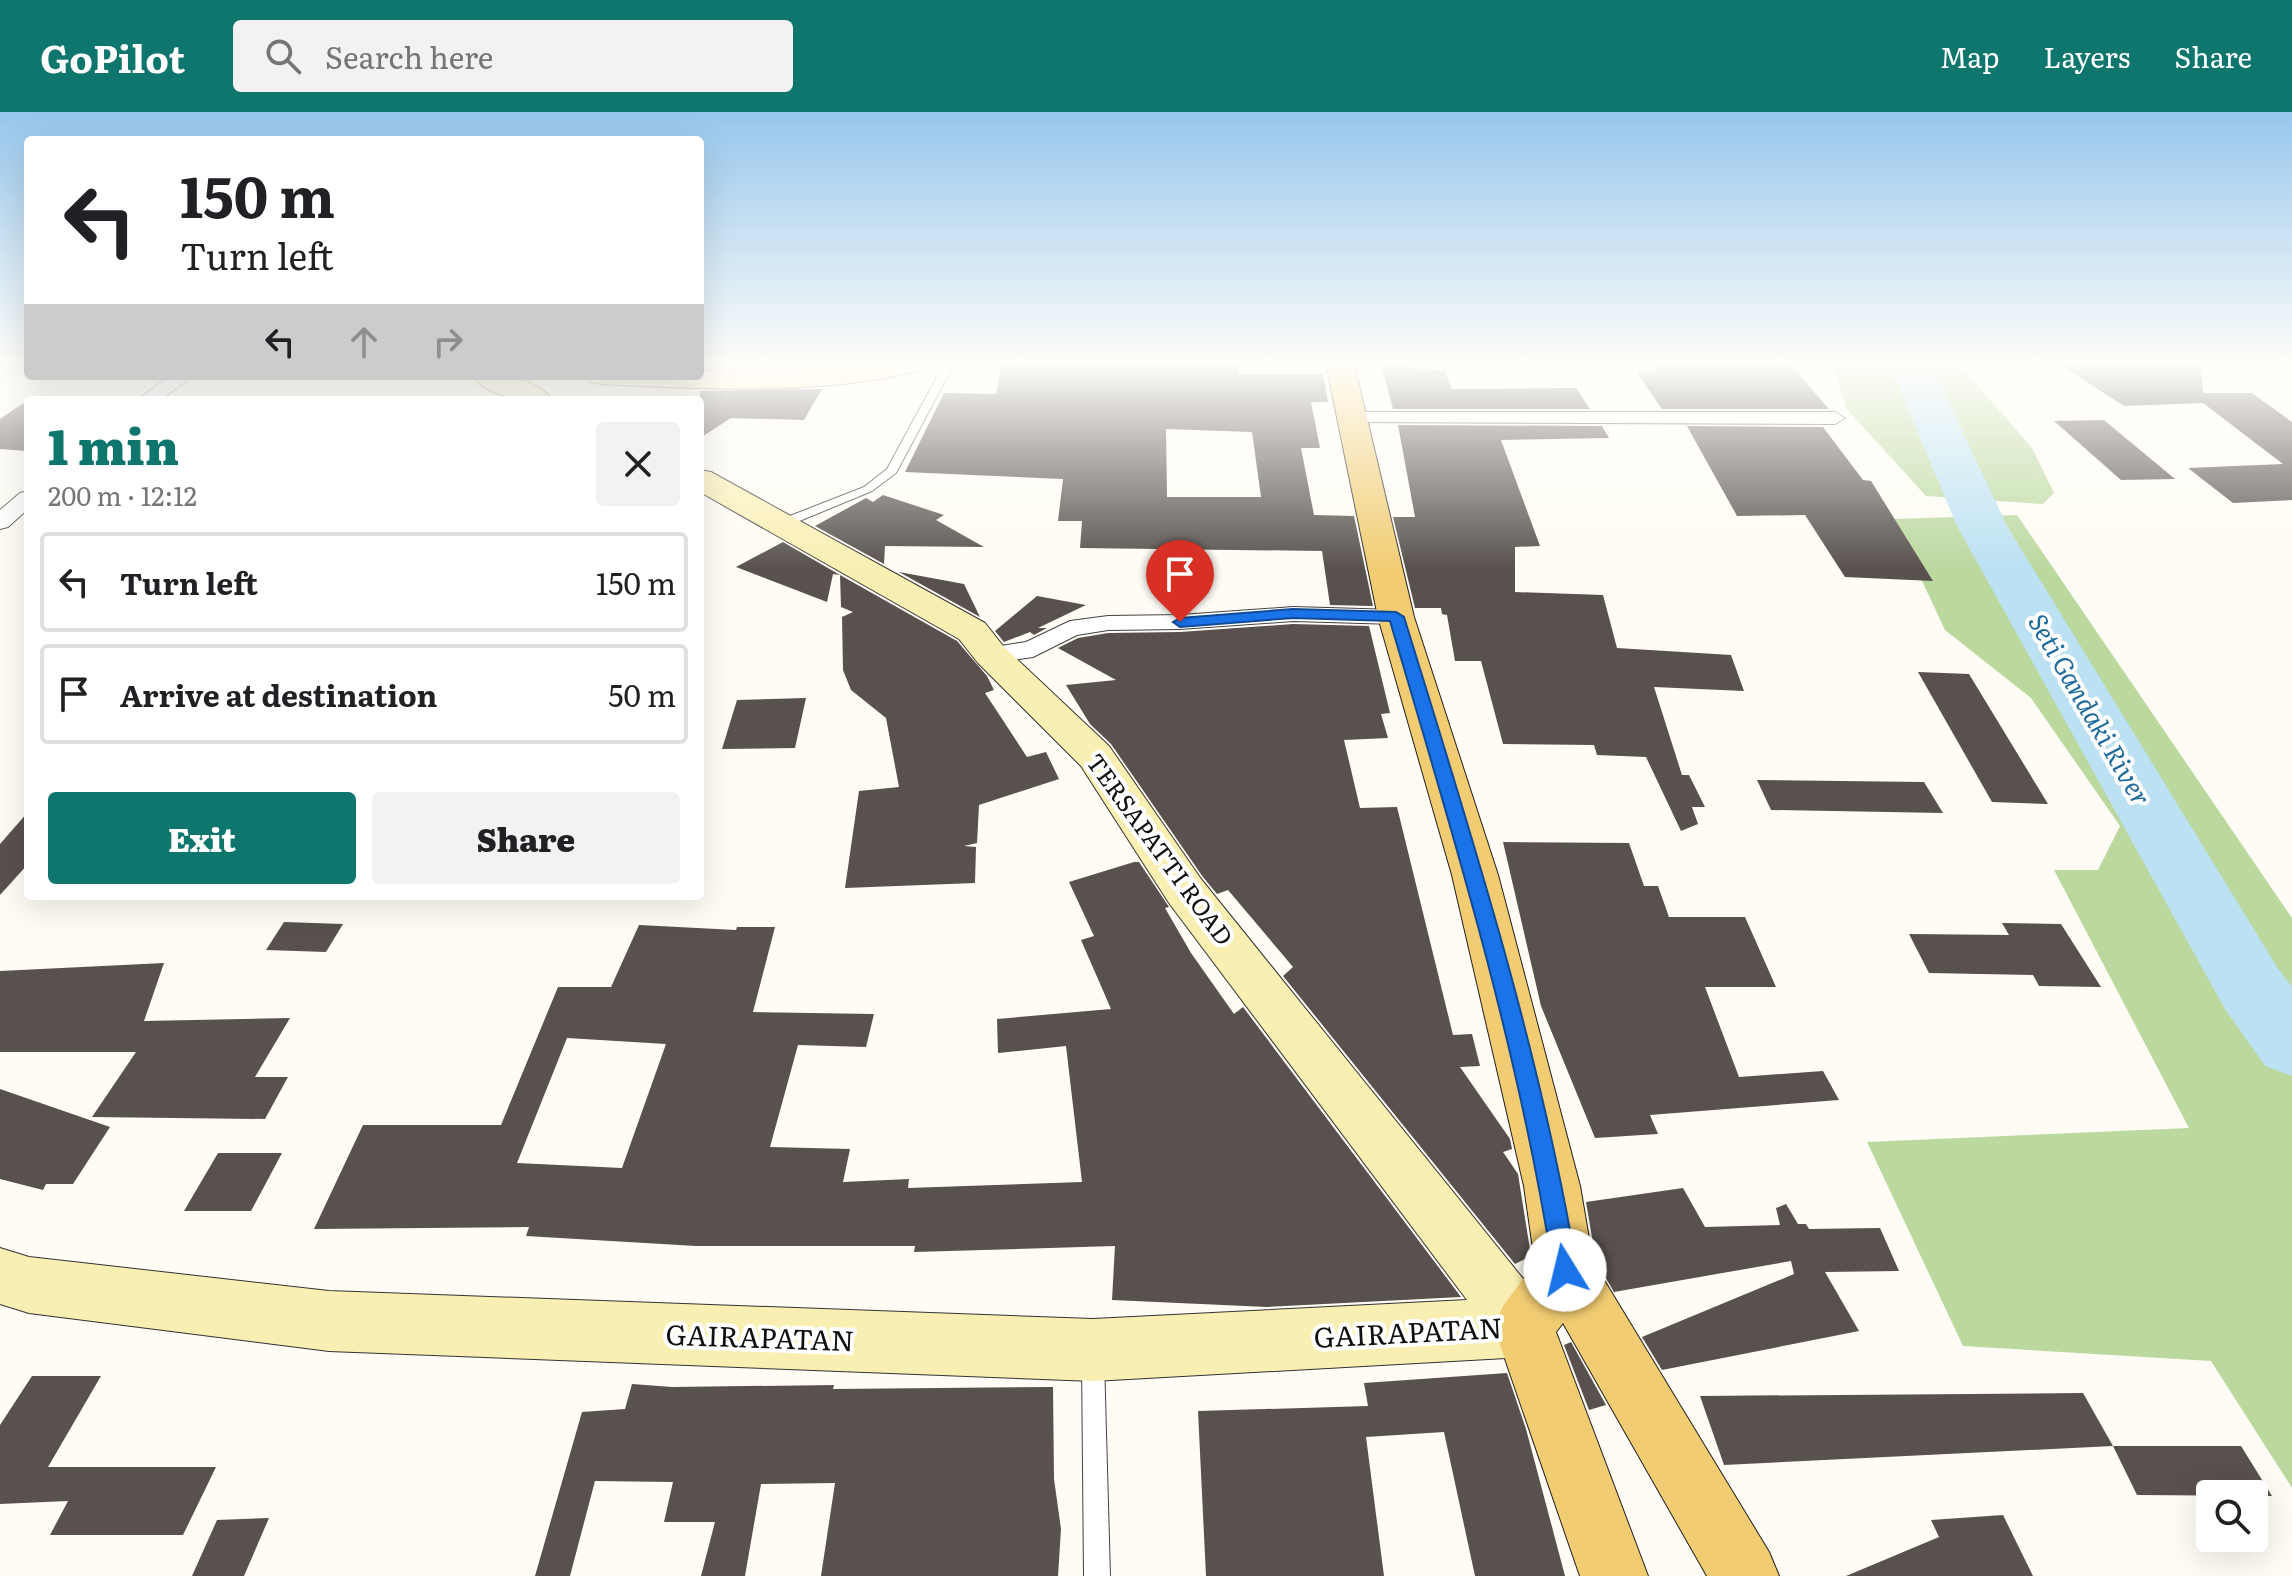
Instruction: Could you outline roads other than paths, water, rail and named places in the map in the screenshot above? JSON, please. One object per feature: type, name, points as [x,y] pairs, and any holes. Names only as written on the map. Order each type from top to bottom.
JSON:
[{"type":"main road","points":[[1355,432],[1396,617],[1475,875],[1552,1186],[1565,1270],[1745,1576]]},
{"type":"main road","name":"TERSAPATTI ROAD","points":[[704,481],[972,631],[991,655],[1095,756],[1185,891],[1524,1327]]},
{"type":"main road","points":[[1565,1270],[1524,1327],[1614,1576]]},
{"type":"main road","name":"GAIRAPATAN","points":[[0,1276],[29,1285],[329,1321],[1093,1350],[1524,1327]]},
{"type":"street","points":[[0,522],[24,501]]},
{"type":"street","points":[[991,655],[1033,649],[1070,628],[1108,623],[1180,622],[1293,614],[1396,617]]},
{"type":"lane","points":[[781,524],[868,489],[892,471],[913,432]]},
{"type":"lane","points":[[1093,1350],[1097,1576]]},
{"type":"waterway","name":"Seti Gandaki River","points":[[1940,432],[1982,526],[2251,988],[2292,1044]]}]
